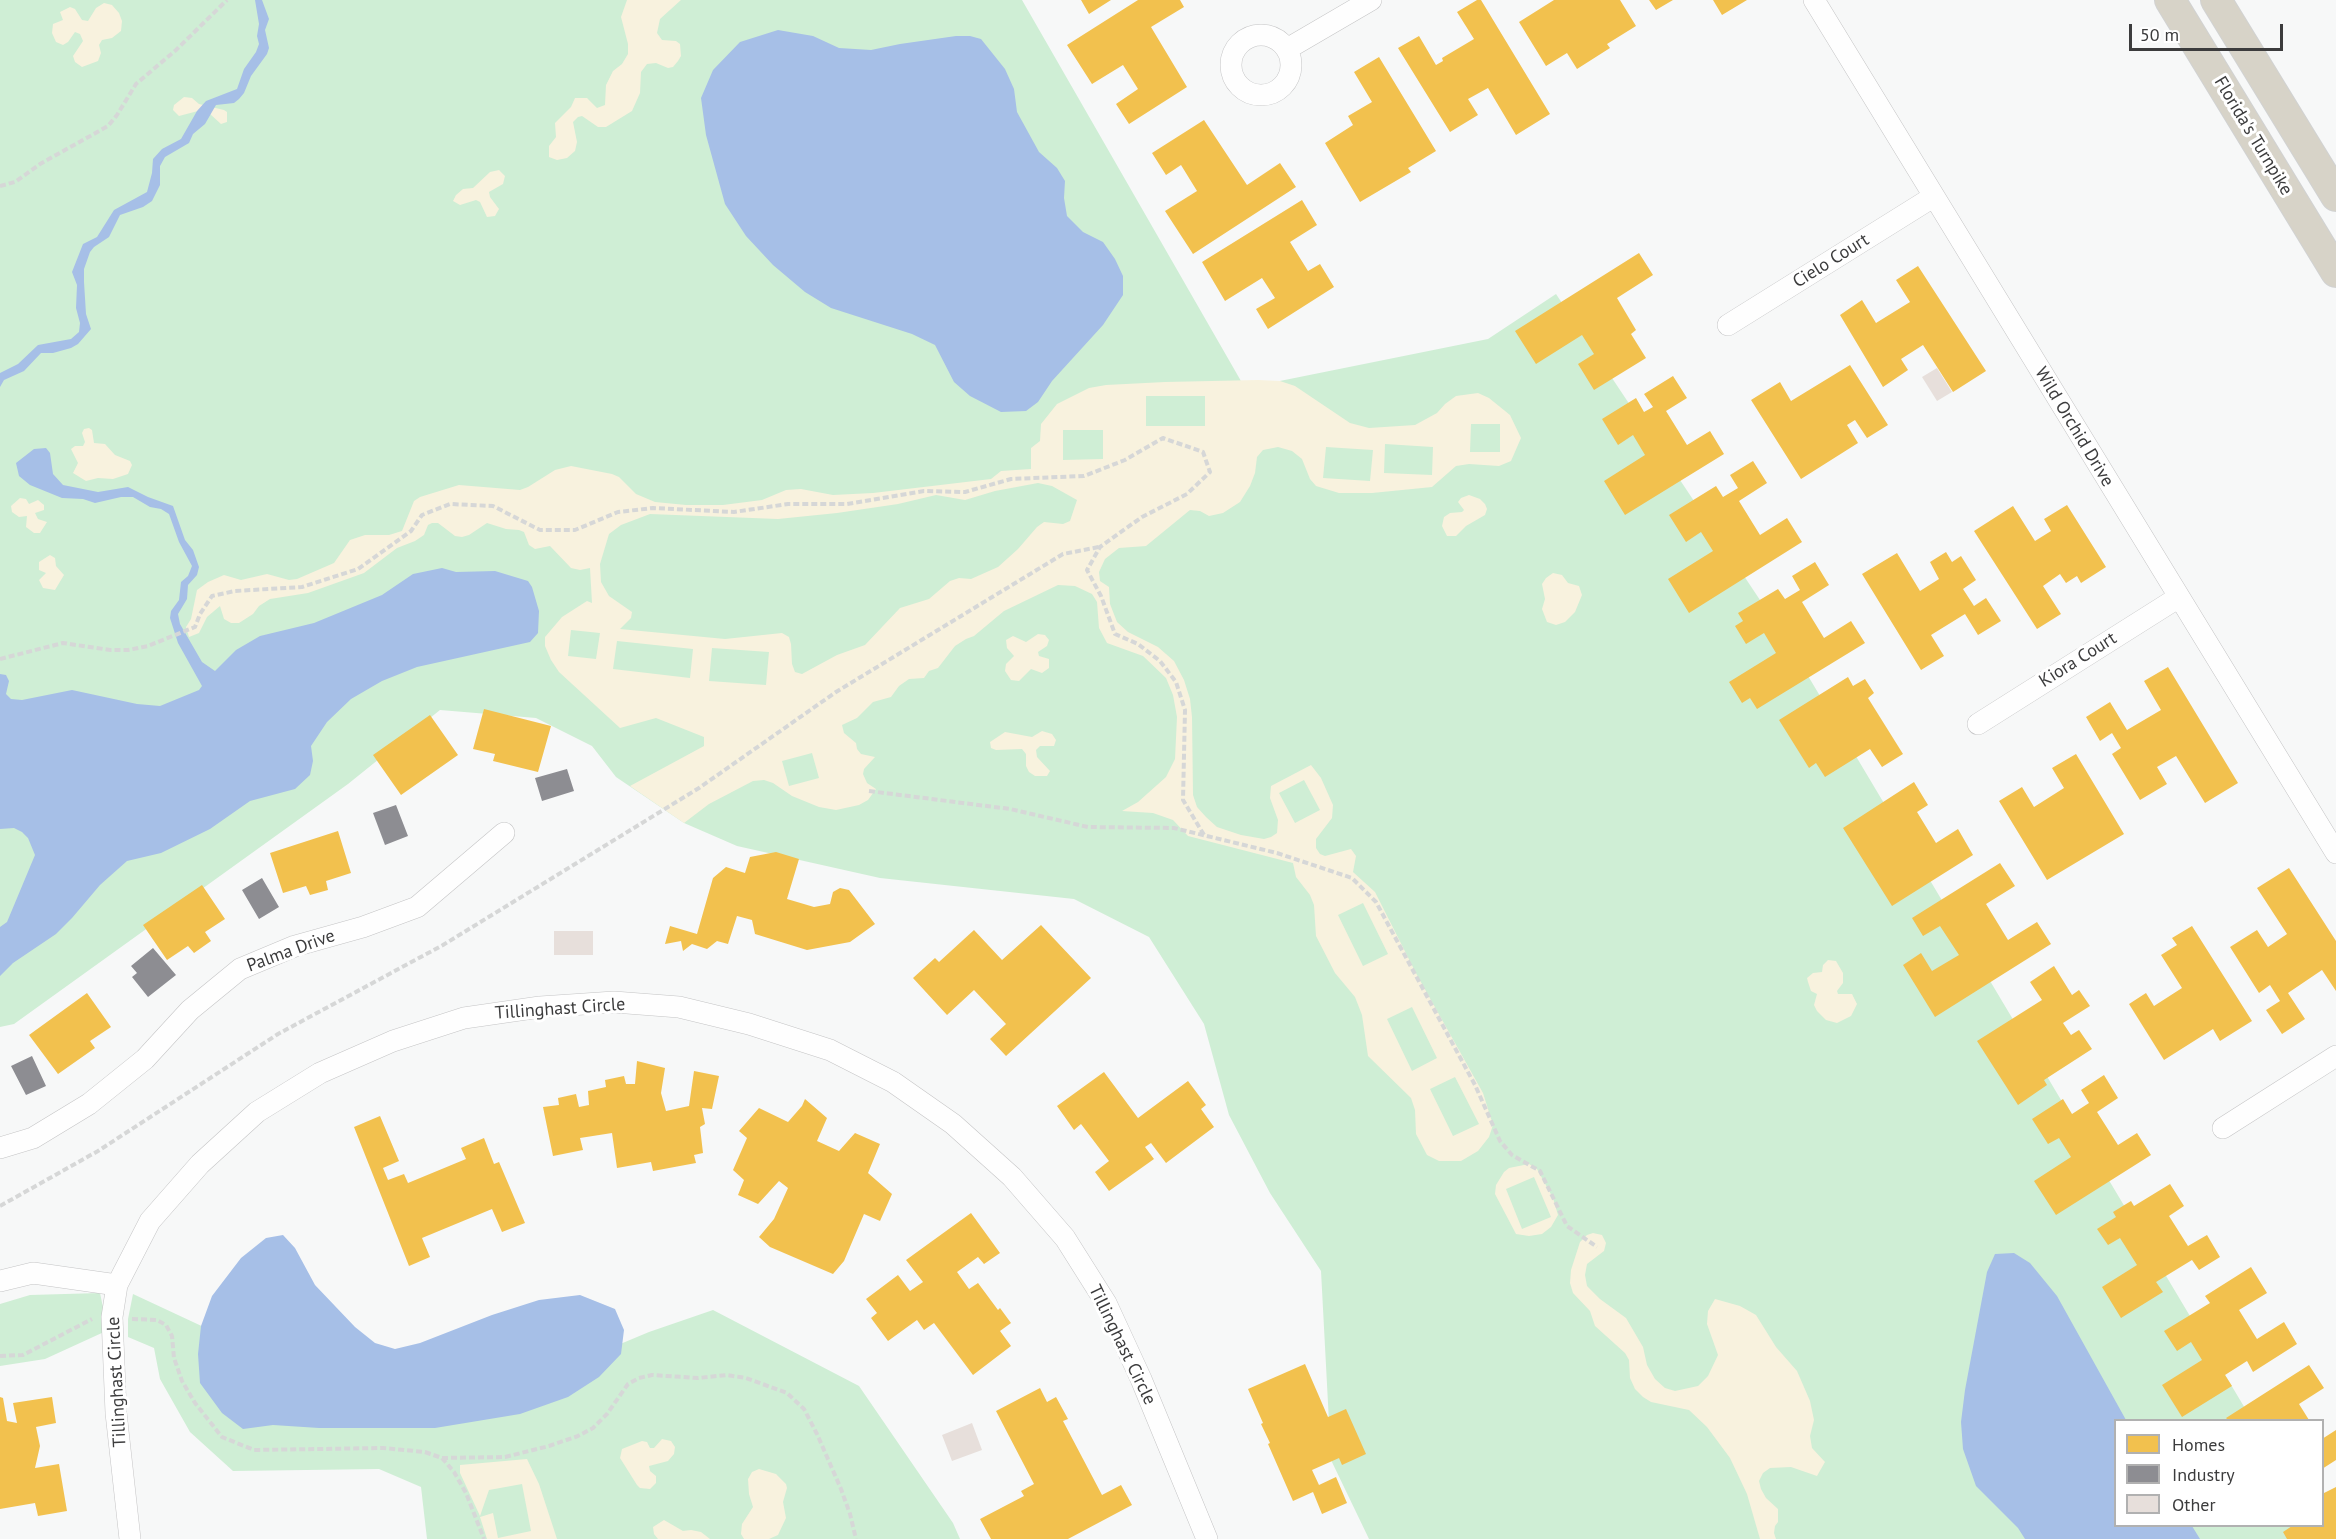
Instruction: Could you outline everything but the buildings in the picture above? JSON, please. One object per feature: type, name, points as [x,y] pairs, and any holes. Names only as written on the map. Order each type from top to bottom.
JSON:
[{"type":"highway","name":"Florida's Turnpike","points":[[2170,0],[2336,272]]},
{"type":"highway","points":[[2216,0],[2336,196]]},
{"type":"street","points":[[1287,49],[1371,0]]},
{"type":"street","name":"Wild Orchid Drive","points":[[1814,0],[2336,853]]},
{"type":"street","name":"Cielo Court","points":[[1728,325],[1933,196]]},
{"type":"street","name":"Kiora Court","points":[[1978,724],[2179,597]]},
{"type":"street","name":"Palma Drive","points":[[0,1148],[33,1138],[89,1104],[145,1059],[190,1010],[240,969],[295,946],[363,927],[417,907],[504,833]]},
{"type":"street","name":"Tillinghast Circle","points":[[130,1539],[116,1413],[112,1317],[117,1285],[150,1221],[200,1164],[256,1112],[320,1072],[393,1041],[464,1017],[540,1007],[614,1002],[679,1007],[749,1024],[820,1047],[893,1082],[953,1124],[1012,1177],[1065,1238],[1106,1303],[1141,1379],[1207,1539]]},
{"type":"street","points":[[2223,1128],[2336,1056]]},
{"type":"street","points":[[0,1281],[33,1273],[117,1285]]},
{"type":"path","points":[[0,186],[15,182],[40,164],[108,126],[117,116],[136,84],[176,50],[227,0]]},
{"type":"path","points":[[0,659],[63,643],[128,650],[148,646],[195,627],[200,614],[212,596],[235,591],[302,587],[358,569],[411,531],[422,515],[450,504],[493,506],[540,530],[574,530],[618,512],[642,509],[734,512],[788,504],[847,504],[924,491],[965,492],[1011,479],[1084,476],[1125,460],[1163,438],[1203,452],[1210,472],[1187,494],[1142,517],[1100,547],[1063,554],[836,692],[699,788],[443,945],[278,1034],[98,1152],[0,1206]]},
{"type":"path","points":[[1100,547],[1087,570],[1101,596],[1115,634],[1138,644],[1160,661],[1176,682],[1185,710],[1183,800],[1204,835]]},
{"type":"path","points":[[869,791],[1010,808],[1088,827],[1174,828],[1277,853],[1352,878],[1376,902],[1475,1085],[1500,1141],[1512,1155],[1540,1171],[1567,1226],[1597,1247]]},
{"type":"path","points":[[0,1356],[23,1355],[100,1316],[157,1320],[166,1325],[172,1336],[174,1358],[182,1381],[195,1403],[222,1437],[236,1444],[254,1450],[281,1451],[383,1448],[426,1452],[442,1458],[505,1457],[578,1436],[593,1428],[607,1414],[628,1384],[639,1378],[652,1375],[698,1378],[728,1375],[746,1378],[788,1393],[804,1409],[841,1489],[856,1539]]},
{"type":"path","points":[[442,1458],[454,1472],[466,1493],[484,1539]]},
{"type":"green space","points":[[0,0],[1022,0],[1245,388],[1488,339],[1556,294],[1786,639],[2251,1419],[2114,1419],[2114,1527],[2316,1527],[2323,1539],[1369,1539],[1331,1460],[1321,1271],[1270,1193],[1229,1115],[1204,1024],[1149,937],[1074,899],[880,878],[737,846],[684,823],[616,777],[592,746],[536,718],[440,710],[348,784],[14,1024],[0,1027]]},
{"type":"green space","points":[[100,1293],[105,1317],[104,1332],[45,1359],[0,1366],[0,1304],[30,1295]]},
{"type":"green space","points":[[133,1294],[208,1329],[208,1374],[570,1365],[649,1332],[713,1310],[859,1386],[953,1523],[960,1539],[427,1539],[421,1487],[379,1469],[233,1471],[190,1432],[160,1379],[154,1348],[128,1337],[128,1319]]},
{"type":"sand","points":[[627,0],[681,0],[660,19],[657,33],[662,40],[676,41],[680,44],[681,56],[673,67],[668,68],[656,63],[647,64],[641,72],[640,93],[632,111],[606,127],[598,127],[582,116],[578,117],[573,122],[577,142],[575,151],[567,158],[557,160],[549,157],[549,146],[556,137],[555,123],[571,107],[575,98],[587,98],[597,108],[605,105],[606,85],[613,71],[622,64],[628,54],[628,44],[621,17]]},
{"type":"sand","points":[[104,3],[112,5],[119,13],[122,21],[121,31],[112,38],[102,40],[99,45],[101,53],[98,61],[82,67],[75,62],[73,56],[83,41],[80,34],[75,32],[63,45],[56,42],[52,33],[53,24],[63,20],[60,12],[70,7],[75,9],[82,20],[88,21],[96,8]]},
{"type":"sand","points":[[184,97],[192,98],[199,104],[224,110],[227,112],[227,122],[221,124],[210,114],[198,111],[179,116],[173,110],[174,105]]},
{"type":"sand","points":[[499,170],[505,176],[503,184],[489,192],[499,209],[495,216],[487,217],[480,202],[476,200],[460,205],[453,201],[463,189],[473,188],[490,172]]},
{"type":"sand","points":[[1280,381],[1295,386],[1350,423],[1369,428],[1415,425],[1437,413],[1456,396],[1478,393],[1489,398],[1510,415],[1521,438],[1511,461],[1499,466],[1469,464],[1456,466],[1432,487],[1372,493],[1339,493],[1316,486],[1310,479],[1302,459],[1292,451],[1278,447],[1263,450],[1257,457],[1255,473],[1250,486],[1240,502],[1223,513],[1209,516],[1200,511],[1190,510],[1146,546],[1119,548],[1105,559],[1099,572],[1100,581],[1109,587],[1110,604],[1117,622],[1128,632],[1158,647],[1174,661],[1184,680],[1190,699],[1192,717],[1193,795],[1197,807],[1206,817],[1217,827],[1241,835],[1264,839],[1271,837],[1277,833],[1278,820],[1270,798],[1271,786],[1311,765],[1321,778],[1333,805],[1332,818],[1316,839],[1316,848],[1320,854],[1325,856],[1351,849],[1356,856],[1353,872],[1375,892],[1417,975],[1483,1093],[1493,1125],[1489,1137],[1478,1151],[1461,1161],[1439,1161],[1427,1155],[1416,1134],[1415,1110],[1411,1098],[1368,1056],[1362,1015],[1355,997],[1335,973],[1316,936],[1314,905],[1310,895],[1296,877],[1293,863],[1188,836],[1173,820],[1153,813],[1122,811],[1138,802],[1166,777],[1175,759],[1177,717],[1173,695],[1166,678],[1143,656],[1107,643],[1099,628],[1097,602],[1092,594],[1075,586],[1058,585],[1004,611],[974,636],[955,646],[938,668],[929,671],[924,678],[909,679],[899,686],[891,697],[873,702],[857,718],[842,725],[844,733],[856,743],[861,754],[875,757],[864,769],[863,774],[867,783],[876,789],[868,800],[859,805],[836,810],[819,807],[792,796],[773,783],[764,780],[753,781],[709,804],[684,823],[630,786],[704,746],[704,737],[656,718],[620,728],[559,672],[545,646],[545,637],[562,617],[587,601],[592,603],[590,568],[580,570],[571,568],[550,546],[535,549],[529,545],[524,532],[519,530],[506,529],[487,523],[462,537],[455,536],[438,523],[432,523],[428,525],[424,535],[397,548],[364,573],[308,593],[270,599],[239,623],[231,623],[224,619],[220,606],[207,617],[199,633],[189,637],[186,627],[191,619],[197,590],[208,582],[224,575],[241,580],[267,574],[289,580],[297,579],[334,563],[350,540],[365,535],[389,535],[402,531],[414,501],[459,485],[520,490],[555,470],[571,466],[619,477],[636,494],[655,502],[723,505],[762,500],[786,490],[801,489],[833,495],[873,493],[991,479],[1001,471],[1031,469],[1031,448],[1040,441],[1041,424],[1057,404],[1089,388],[1165,382]],"holes":[[[1146,396],[1205,396],[1205,426],[1146,426]],[[1471,424],[1500,424],[1500,452],[1470,452]],[[1063,430],[1103,430],[1103,459],[1063,460]],[[1385,444],[1433,447],[1432,475],[1384,473]],[[1326,447],[1373,450],[1370,481],[1323,478]],[[1038,483],[1052,486],[1077,500],[1070,521],[1063,524],[1044,522],[998,567],[971,579],[959,578],[950,581],[929,599],[900,608],[865,645],[837,655],[802,674],[795,672],[789,637],[782,633],[725,639],[620,629],[631,618],[632,612],[609,596],[601,582],[600,564],[609,534],[621,525],[650,514],[778,519],[898,504],[936,495],[965,500],[995,491]],[[571,630],[600,633],[596,659],[568,656]],[[617,641],[693,649],[690,678],[613,669]],[[712,648],[769,652],[766,685],[709,681]],[[812,753],[819,778],[789,786],[782,761]],[[1304,780],[1320,810],[1295,823],[1279,793]],[[1363,903],[1388,954],[1363,966],[1338,915]],[[1412,1007],[1437,1058],[1412,1071],[1387,1019]],[[1455,1077],[1479,1124],[1453,1136],[1430,1089]]]},
{"type":"sand","points":[[84,429],[92,430],[94,443],[105,444],[115,455],[130,461],[132,465],[128,474],[113,479],[98,478],[86,481],[73,473],[78,463],[71,449],[75,446],[83,446],[85,442],[82,433]]},
{"type":"sand","points":[[1469,495],[1480,499],[1485,504],[1487,509],[1485,515],[1466,526],[1456,536],[1447,536],[1442,526],[1444,517],[1450,513],[1462,512],[1464,510],[1458,502]]},
{"type":"sand","points":[[20,498],[26,499],[29,504],[38,500],[44,505],[44,510],[35,513],[38,519],[47,522],[40,533],[34,533],[26,527],[27,516],[19,517],[12,512],[11,506]]},
{"type":"sand","points":[[50,555],[55,558],[56,566],[64,575],[55,590],[43,588],[39,580],[46,573],[39,570],[39,562]]},
{"type":"sand","points":[[1553,573],[1562,575],[1568,583],[1579,586],[1582,595],[1575,612],[1565,622],[1556,625],[1547,622],[1542,609],[1545,599],[1542,584]]},
{"type":"sand","points":[[1038,634],[1045,635],[1049,640],[1047,646],[1038,652],[1039,656],[1049,659],[1049,668],[1042,673],[1031,669],[1019,681],[1011,680],[1005,671],[1006,664],[1014,656],[1007,648],[1006,640],[1013,636],[1026,642]]},
{"type":"sand","points":[[1042,731],[1052,734],[1056,740],[1054,746],[1040,746],[1036,750],[1037,757],[1050,771],[1047,776],[1035,776],[1029,772],[1026,766],[1026,754],[1022,749],[996,750],[991,748],[990,742],[1005,732],[1032,737]]},
{"type":"sand","points":[[1828,960],[1836,961],[1843,973],[1843,983],[1837,991],[1838,994],[1852,994],[1857,1004],[1851,1016],[1837,1023],[1826,1020],[1817,1011],[1814,1005],[1817,994],[1811,991],[1807,978],[1813,973],[1822,972],[1823,965]]},
{"type":"sand","points":[[1529,1164],[1537,1169],[1553,1198],[1558,1215],[1551,1227],[1542,1234],[1529,1236],[1516,1234],[1495,1194],[1496,1185],[1509,1168]],"holes":[[[1534,1177],[1551,1217],[1522,1229],[1506,1189]]]},
{"type":"sand","points":[[1593,1233],[1602,1235],[1606,1243],[1604,1251],[1587,1264],[1585,1275],[1587,1286],[1600,1299],[1626,1318],[1643,1347],[1647,1365],[1655,1379],[1665,1388],[1675,1391],[1698,1386],[1708,1376],[1718,1355],[1707,1324],[1708,1311],[1715,1299],[1740,1306],[1756,1315],[1776,1347],[1797,1371],[1810,1401],[1814,1420],[1810,1436],[1812,1448],[1825,1462],[1817,1476],[1791,1467],[1770,1468],[1763,1473],[1759,1481],[1761,1489],[1766,1498],[1778,1509],[1778,1522],[1774,1533],[1776,1539],[1760,1539],[1747,1494],[1730,1458],[1707,1427],[1689,1410],[1651,1402],[1635,1389],[1630,1378],[1629,1360],[1625,1353],[1595,1326],[1590,1311],[1573,1293],[1570,1283],[1571,1270],[1580,1242]]},
{"type":"sand","points":[[662,1439],[671,1441],[675,1447],[674,1454],[668,1461],[649,1466],[650,1471],[656,1476],[656,1483],[650,1489],[640,1488],[620,1458],[622,1449],[642,1441],[647,1442],[650,1448],[654,1448]]},
{"type":"sand","points":[[527,1459],[539,1484],[557,1539],[487,1539],[480,1517],[493,1513],[498,1538],[531,1531],[522,1484],[489,1490],[480,1516],[460,1473],[460,1465]]},
{"type":"sand","points":[[759,1469],[776,1474],[786,1484],[783,1502],[786,1518],[778,1535],[769,1539],[744,1539],[741,1534],[742,1524],[753,1507],[748,1479],[752,1472]]},
{"type":"sand","points":[[664,1520],[683,1531],[701,1532],[710,1539],[658,1539],[653,1527]]},
{"type":"water","points":[[255,0],[262,0],[269,19],[265,30],[269,48],[251,76],[244,93],[234,103],[216,105],[205,124],[193,134],[189,143],[165,157],[160,166],[160,185],[152,201],[143,207],[120,215],[109,237],[90,252],[84,269],[84,282],[86,314],[91,329],[78,344],[71,348],[53,353],[41,353],[24,371],[4,380],[0,387],[0,373],[18,364],[38,345],[71,339],[79,332],[80,323],[76,308],[77,285],[72,272],[83,244],[97,237],[114,210],[147,192],[153,159],[162,149],[181,139],[197,111],[206,101],[237,89],[244,69],[259,44],[257,36],[259,24]]},
{"type":"water","points":[[778,30],[813,36],[839,48],[871,50],[956,36],[970,36],[981,39],[1005,69],[1014,89],[1017,112],[1039,152],[1057,168],[1065,181],[1064,198],[1067,216],[1083,232],[1103,242],[1123,276],[1123,295],[1103,325],[1052,381],[1038,402],[1026,411],[1001,412],[970,396],[954,382],[935,345],[912,334],[831,308],[805,292],[773,265],[746,236],[725,204],[706,135],[701,98],[713,70],[740,42]]},
{"type":"water","points":[[46,448],[50,453],[53,474],[63,485],[98,492],[128,487],[173,506],[185,540],[193,550],[199,567],[197,575],[188,585],[187,599],[178,614],[180,624],[202,662],[215,671],[236,650],[260,636],[314,623],[382,595],[413,574],[442,568],[456,572],[495,571],[528,581],[539,611],[538,633],[530,642],[417,667],[382,681],[351,699],[327,722],[311,746],[313,761],[310,775],[295,789],[250,801],[210,829],[161,853],[127,861],[100,885],[56,934],[13,963],[0,976],[0,927],[7,922],[35,855],[28,838],[22,832],[14,828],[0,829],[0,674],[6,675],[9,681],[6,694],[11,699],[22,700],[72,690],[137,704],[160,706],[199,690],[202,686],[178,643],[170,618],[171,611],[179,600],[181,582],[188,576],[192,566],[179,542],[169,514],[133,497],[121,497],[95,503],[83,499],[62,498],[30,485],[19,476],[16,463],[34,449]]},
{"type":"water","points":[[283,1235],[295,1248],[315,1285],[355,1327],[375,1343],[395,1349],[420,1343],[492,1315],[539,1300],[580,1295],[615,1309],[624,1330],[621,1354],[599,1377],[568,1397],[520,1414],[435,1428],[319,1428],[273,1425],[243,1429],[222,1413],[200,1383],[198,1354],[201,1326],[212,1296],[241,1258],[266,1238]]},
{"type":"water","points":[[2014,1253],[2030,1263],[2057,1296],[2125,1419],[2114,1419],[2114,1527],[2193,1527],[2200,1539],[2025,1539],[2018,1528],[1976,1486],[1963,1449],[1961,1422],[1987,1272],[1995,1254]]}]
